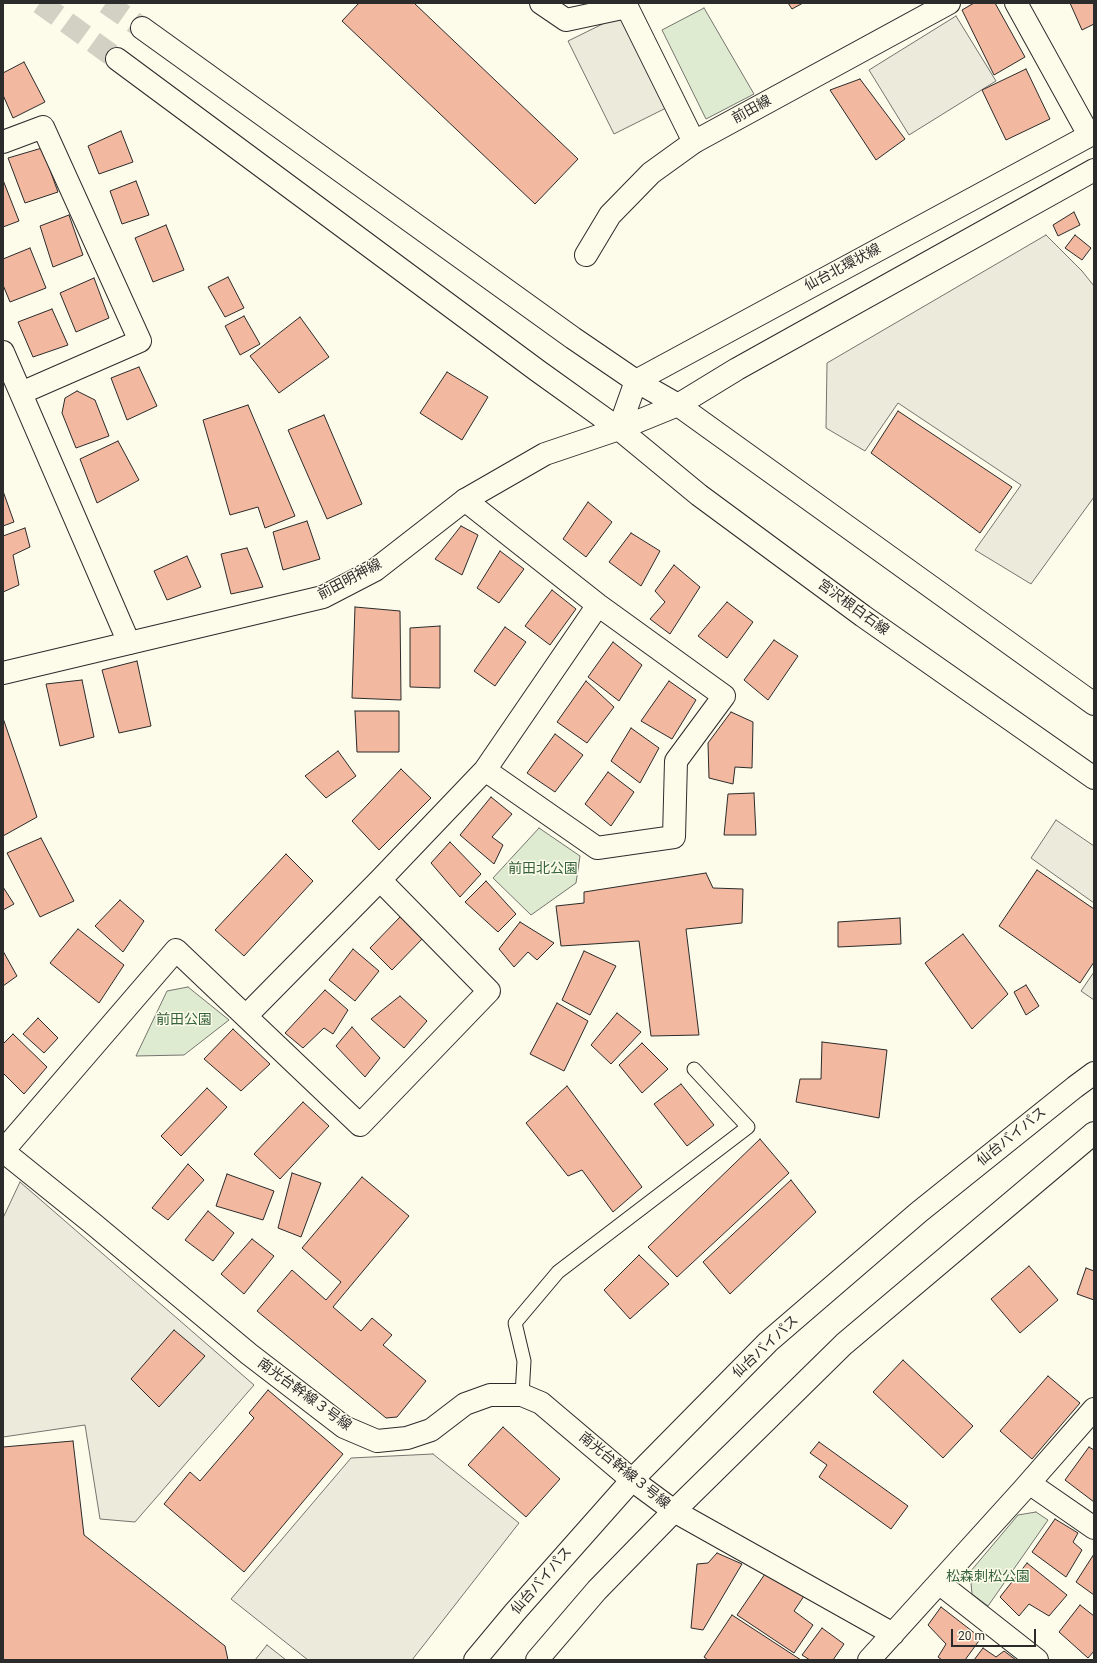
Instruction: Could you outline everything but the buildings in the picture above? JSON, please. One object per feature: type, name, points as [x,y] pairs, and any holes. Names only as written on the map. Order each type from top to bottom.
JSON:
[{"type":"main road","points":[[541,3],[566,20],[627,7],[694,142]]},
{"type":"main road","name":"前田線","points":[[586,255],[610,215],[651,173],[694,142],[949,3]]},
{"type":"main road","points":[[1016,3],[1092,134]]},
{"type":"main road","points":[[142,28],[573,338],[636,381],[678,405],[1094,704]]},
{"type":"main road","name":"宮沢根白石線","points":[[117,59],[538,371],[620,428],[699,495],[850,607],[1094,778]]},
{"type":"main road","points":[[3,142],[42,127],[140,341],[21,392]]},
{"type":"main road","name":"仙台北環状線","points":[[636,381],[1092,134]]},
{"type":"main road","points":[[678,405],[737,369],[1094,170]]},
{"type":"main road","points":[[3,352],[129,643]]},
{"type":"main road","points":[[620,428],[636,381]]},
{"type":"main road","name":"前田明神線","points":[[3,673],[323,597],[376,570],[465,500],[545,454],[620,428],[678,405]]},
{"type":"main road","points":[[465,500],[598,605],[724,696],[676,761],[674,837],[597,848],[485,770]]},
{"type":"main road","points":[[246,1016],[380,880],[485,770],[598,605]]},
{"type":"main road","points":[[3,1151],[176,950],[360,1126],[489,991],[380,880]]},
{"type":"main road","name":"仙台バイパス","points":[[475,1660],[632,1480],[768,1342],[919,1212],[1094,1073]]},
{"type":"main road","points":[[537,1660],[597,1590],[674,1511],[844,1344],[1094,1133]]},
{"type":"main road","name":"南光台幹線３号線","points":[[3,1151],[91,1222],[249,1354],[344,1427],[377,1441],[407,1438],[431,1430],[465,1404],[490,1395],[522,1395],[541,1403],[632,1480],[674,1511],[893,1634]]},
{"type":"main road","points":[[869,1660],[1094,1409]]},
{"type":"main road","points":[[1029,1483],[1094,1528]]},
{"type":"main road","points":[[939,1583],[1037,1660]]},
{"type":"lane","points":[[522,1395],[524,1361],[515,1323],[558,1272],[748,1127],[694,1069]]},
{"type":"green space","points":[[704,8],[754,94],[706,119],[662,30]]},
{"type":"green space","name":"前田北公園","points":[[539,828],[580,856],[576,883],[531,915],[493,878]]},
{"type":"green space","name":"前田公園","points":[[188,987],[229,1020],[184,1055],[136,1056],[167,991]]},
{"type":"green space","name":"松森刺松公園","points":[[1036,1512],[1048,1520],[988,1606],[972,1594],[970,1572],[1018,1515]]},
{"type":"shaded area","points":[[623,14],[668,107],[614,134],[568,41]]},
{"type":"shaded area","points":[[956,16],[996,81],[909,135],[869,70]]},
{"type":"shaded area","points":[[1046,235],[1082,271],[1094,286],[1094,497],[1031,584],[975,550],[1021,485],[898,403],[865,451],[826,428],[827,363]]},
{"type":"shaded area","points":[[1056,820],[1094,846],[1094,903],[1031,858]]},
{"type":"shaded area","points":[[1094,972],[1094,1000],[1081,991]]},
{"type":"shaded area","points":[[20,1182],[254,1385],[135,1522],[100,1519],[85,1425],[3,1437],[3,1218]]},
{"type":"shaded area","points":[[433,1454],[519,1523],[412,1660],[308,1660],[231,1599],[351,1458]]},
{"type":"shaded area","points":[[267,1645],[286,1660],[255,1660]]},
{"type":"tunnel","points":[[40,3],[117,59]]},
{"type":"tunnel","points":[[106,3],[142,28]]}]
